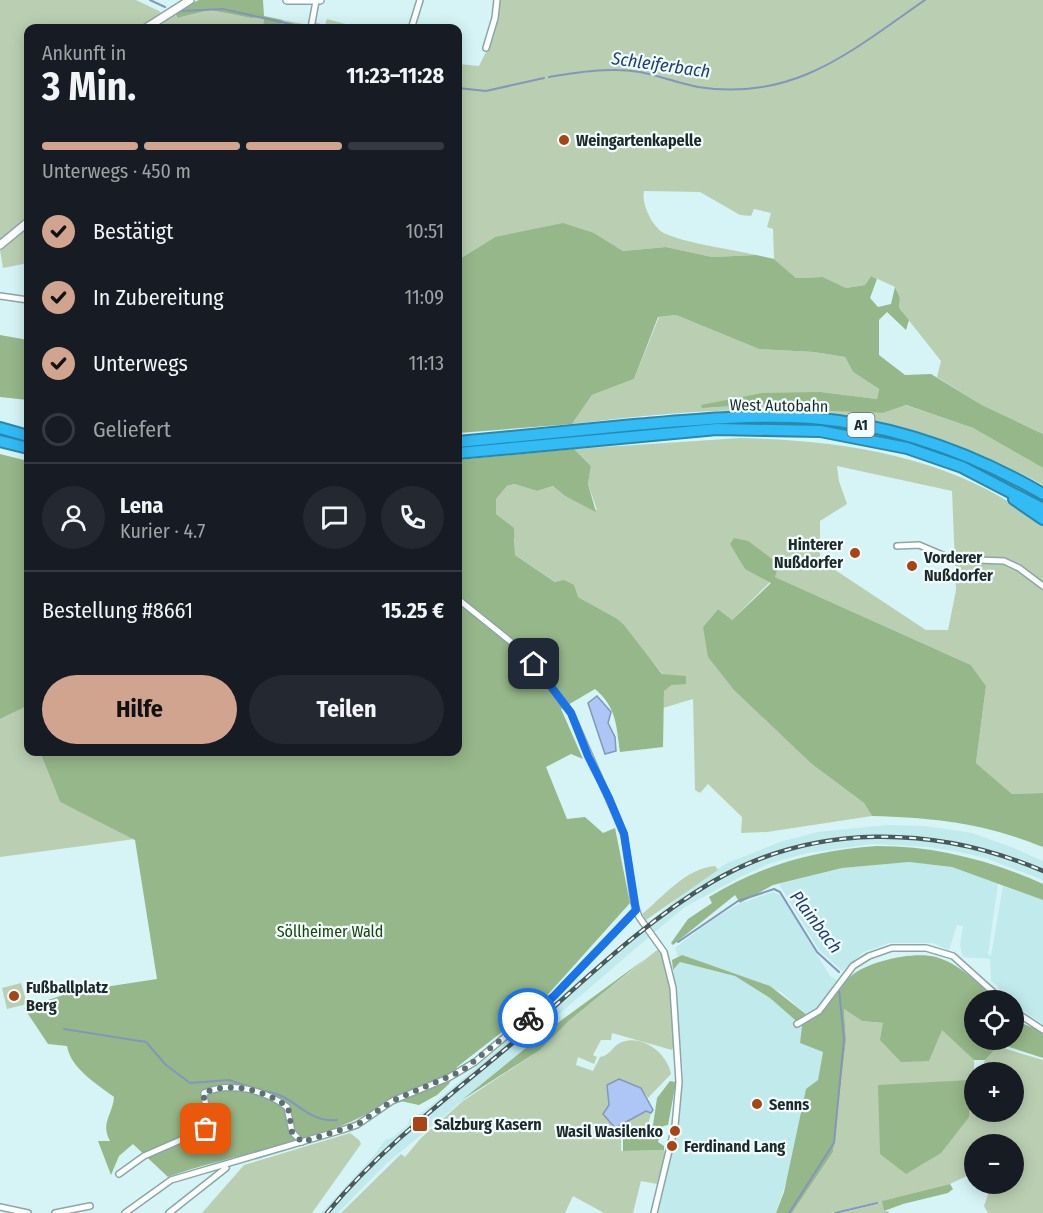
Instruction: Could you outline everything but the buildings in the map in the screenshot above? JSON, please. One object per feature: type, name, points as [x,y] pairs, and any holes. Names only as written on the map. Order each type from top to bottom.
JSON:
[{"type":"highway","name":"West Autobahn","points":[[573,437],[752,416],[822,420],[863,425],[917,438],[965,455],[1043,494]]},
{"type":"highway","points":[[0,428],[24,435]]},
{"type":"highway","name":"West Autobahn","points":[[573,437],[717,429],[820,432],[908,448],[962,467],[1001,485],[1043,509]]},
{"type":"highway","name":"A1","points":[[462,442],[573,437]]},
{"type":"highway","name":"A1","points":[[462,452],[573,437]]},
{"type":"highway","points":[[0,441],[24,447]]},
{"type":"highway","points":[[1001,485],[1017,502],[1043,519]]},
{"type":"street","points":[[152,24],[190,0]]},
{"type":"street","points":[[287,0],[318,0],[313,24]]},
{"type":"street","points":[[413,24],[420,0]]},
{"type":"street","points":[[486,48],[495,18],[497,0]]},
{"type":"street","points":[[0,245],[24,225]]},
{"type":"street","points":[[0,296],[24,299]]},
{"type":"street","points":[[897,546],[919,545],[952,559],[1004,561],[1019,568],[1043,586]]},
{"type":"street","points":[[462,602],[526,654],[571,713],[624,834],[636,910],[664,952],[673,988],[679,1082],[675,1126],[654,1213]]},
{"type":"street","points":[[125,1213],[171,1180],[233,1164],[357,1125],[392,1101],[448,1078],[475,1062],[554,996],[636,910]]},
{"type":"street","points":[[797,1024],[819,1011],[854,966],[869,956],[892,948],[926,948],[953,957],[991,990]]},
{"type":"street","points":[[1024,1018],[1043,1030]]},
{"type":"street","points":[[118,1174],[144,1156],[206,1129],[209,1119],[204,1104],[204,1093],[216,1088],[235,1087],[281,1102],[288,1107],[292,1132],[302,1142]]},
{"type":"street","points":[[169,1213],[233,1164]]},
{"type":"street","points":[[55,1213],[90,1206]]},
{"type":"street","points":[[0,1207],[28,1213]]},
{"type":"shaded area","points":[[887,825],[926,826],[972,833],[1043,861],[1043,880],[985,858],[960,852],[928,847],[873,844],[807,853],[771,863],[740,877],[685,907],[558,1015],[561,1019],[386,1164],[338,1213],[321,1213],[376,1153],[385,1140],[393,1137],[408,1125],[410,1118],[423,1112],[691,887],[727,863],[783,841],[818,832]]},
{"type":"shaded area","points":[[909,862],[952,867],[998,884],[988,954],[991,956],[1003,886],[1043,900],[1043,1024],[1024,1012],[1024,990],[1000,990],[991,981],[990,959],[963,957],[960,945],[963,926],[957,925],[949,950],[933,943],[889,943],[864,952],[842,971],[819,950],[779,884],[842,868]]},
{"type":"shaded area","points":[[772,892],[781,895],[830,976],[837,980],[821,1004],[808,1016],[781,992],[682,955],[678,957],[675,948],[713,919],[739,904]]},
{"type":"shaded area","points":[[680,962],[735,976],[770,998],[802,1026],[800,1043],[823,1052],[818,1080],[776,1213],[657,1213],[681,1099],[683,1072],[673,970]]},
{"type":"green space","points":[[0,0],[136,0],[161,12],[146,24],[24,24],[24,264],[3,268],[0,250]]},
{"type":"green space","points":[[199,0],[263,0],[264,16],[283,20],[282,24],[263,24],[264,17],[251,18],[210,10],[177,18],[175,11]]},
{"type":"green space","points":[[498,0],[1043,0],[1043,434],[982,405],[937,377],[941,361],[899,308],[900,298],[895,287],[871,276],[865,285],[846,288],[823,277],[796,278],[774,259],[773,229],[767,227],[771,213],[754,209],[751,216],[740,215],[700,192],[644,191],[644,202],[649,216],[666,234],[756,255],[712,257],[666,247],[623,251],[594,233],[495,237],[462,258],[462,64],[479,66],[489,46]]},
{"type":"green space","points":[[210,10],[251,18],[264,16],[263,24],[162,24],[175,15],[177,18]]},
{"type":"green space","points":[[327,19],[345,24],[325,24]]},
{"type":"green space","points":[[283,20],[303,24],[282,24]]},
{"type":"green space","points":[[563,223],[594,233],[623,251],[666,247],[712,257],[756,255],[774,259],[796,278],[823,277],[846,288],[865,285],[871,276],[877,279],[870,298],[878,307],[891,304],[895,287],[900,298],[899,308],[909,320],[906,330],[887,312],[879,320],[879,355],[905,375],[931,374],[982,405],[1043,434],[1043,468],[973,428],[906,405],[883,413],[825,411],[767,404],[702,408],[701,405],[762,393],[821,392],[877,399],[879,389],[853,372],[845,357],[814,352],[759,349],[676,315],[658,317],[634,379],[592,395],[572,424],[462,433],[462,258],[495,237]]},
{"type":"green space","points":[[676,315],[759,349],[814,352],[845,357],[853,372],[879,389],[877,399],[821,392],[703,408],[767,404],[825,411],[883,413],[905,405],[973,428],[1043,468],[1043,485],[983,456],[926,435],[869,421],[813,413],[756,410],[698,412],[572,424],[592,395],[634,379],[659,317]]},
{"type":"green space","points":[[0,335],[24,339],[24,400],[0,397]]},
{"type":"green space","points":[[738,421],[818,425],[896,438],[972,463],[1043,500],[1043,504],[1002,480],[960,461],[917,447],[873,437],[783,426],[690,427]]},
{"type":"green space","points":[[740,438],[820,443],[860,449],[938,468],[975,483],[1010,502],[1043,526],[1043,793],[1012,794],[976,763],[986,686],[971,665],[775,577],[732,620],[718,609],[703,627],[813,765],[864,803],[872,816],[767,832],[741,833],[742,817],[708,784],[700,793],[695,790],[693,699],[663,708],[664,691],[672,685],[616,618],[578,597],[515,555],[515,539],[496,514],[496,499],[507,486],[516,484],[537,491],[553,486],[565,496],[597,510],[588,484],[591,466],[574,449]],"holes":[[[837,466],[952,491],[956,590],[948,630],[926,630],[820,560],[820,521],[847,504],[839,481]]]},
{"type":"green space","name":"Söllheimer Wald","points":[[574,449],[591,466],[588,484],[596,512],[565,496],[553,486],[537,491],[515,484],[507,486],[496,499],[496,514],[514,528],[515,555],[555,582],[564,580],[574,585],[578,597],[616,618],[662,674],[686,676],[686,684],[672,685],[664,691],[663,747],[620,752],[612,710],[595,689],[561,709],[583,759],[571,754],[546,767],[567,819],[585,817],[603,833],[615,828],[630,903],[543,1000],[457,1067],[449,1084],[437,1095],[419,1105],[391,1099],[339,1127],[311,1137],[168,1177],[133,1144],[119,1156],[111,1175],[98,1141],[110,1141],[106,1129],[114,1097],[79,1069],[69,1054],[67,1046],[48,1044],[24,1008],[72,992],[157,979],[135,840],[60,802],[42,756],[462,756],[462,460]]},
{"type":"green space","points":[[0,454],[24,460],[24,707],[0,719]]},
{"type":"green space","points":[[734,538],[748,541],[779,564],[775,577],[971,665],[986,686],[976,763],[1012,794],[1043,793],[1043,847],[1000,832],[959,823],[872,816],[864,803],[813,765],[734,690],[708,657],[703,627],[718,609],[732,620],[771,583],[745,569],[730,544]]},
{"type":"green space","points":[[24,707],[24,756],[42,756],[60,802],[135,839],[0,857],[0,719]]},
{"type":"green space","points":[[877,846],[941,852],[982,861],[1043,884],[1043,900],[952,867],[909,862],[842,868],[773,885],[740,903],[735,895],[673,945],[671,943],[688,919],[712,903],[709,897],[749,876],[811,855]]},
{"type":"green space","points":[[715,866],[718,870],[646,920],[642,914],[676,884],[694,872]]},
{"type":"green space","points":[[657,950],[660,951],[664,962],[669,985],[674,1046],[672,1050],[612,1033],[611,1040],[601,1040],[593,1055],[597,1057],[594,1064],[578,1057],[576,1065],[593,1071],[600,1057],[619,1043],[630,1040],[639,1041],[654,1048],[669,1067],[671,1074],[648,1098],[640,1089],[630,1084],[607,1085],[609,1105],[603,1114],[614,1128],[647,1111],[651,1113],[648,1125],[621,1132],[621,1151],[664,1150],[665,1153],[657,1184],[641,1181],[633,1213],[604,1213],[573,1196],[565,1213],[341,1213],[401,1154],[405,1157],[421,1138],[463,1101],[540,1050],[570,1020]]},
{"type":"green space","points":[[682,955],[770,986],[812,1019],[852,975],[870,965],[904,956],[936,957],[961,969],[984,990],[964,990],[964,1050],[994,1050],[985,1060],[974,1060],[942,1030],[929,1061],[901,1062],[880,1040],[883,1023],[862,1021],[844,1009],[846,1040],[833,1152],[792,1213],[776,1213],[784,1192],[806,1089],[818,1080],[823,1052],[800,1043],[802,1026],[770,998],[735,976],[680,962],[673,970],[672,960]]},
{"type":"green space","points":[[645,959],[570,1020],[540,1050],[462,1100],[548,1030]]},
{"type":"green space","name":"Fußballplatz Berg","points":[[21,983],[27,1004],[7,1009],[2,988]]},
{"type":"green space","points":[[844,1009],[862,1021],[942,1029],[974,1060],[974,1062],[964,1062],[964,1122],[1024,1122],[1024,1062],[984,1062],[994,1050],[1009,1050],[1043,1060],[1043,1213],[988,1213],[984,1206],[988,1194],[1024,1194],[1024,1134],[964,1134],[964,1177],[950,1184],[883,1201],[884,1211],[889,1211],[888,1213],[840,1213],[877,1204],[877,1202],[831,1213],[792,1213],[833,1152],[846,1040]]},
{"type":"green space","points":[[1024,1024],[1043,1032],[1043,1058],[1018,1050],[1024,1050]]},
{"type":"green space","points":[[964,1080],[965,1122],[941,1153],[906,1174],[880,1154],[878,1085]]},
{"type":"green space","points":[[670,1081],[676,1082],[668,1125],[663,1126],[658,1142],[664,1146],[664,1150],[623,1151],[623,1132],[653,1125],[657,1098]]},
{"type":"green space","points":[[350,1133],[361,1144],[312,1213],[202,1213],[244,1165]]},
{"type":"green space","points":[[950,1184],[953,1189],[948,1193],[884,1211],[882,1201]]},
{"type":"water","points":[[597,696],[611,712],[608,723],[615,737],[616,751],[605,754],[588,703]]},
{"type":"water","points":[[619,1079],[641,1088],[653,1110],[651,1113],[646,1111],[615,1128],[603,1114],[609,1105],[607,1085]]},
{"type":"waterway","name":"Schleiferbach","points":[[150,0],[165,7]]},
{"type":"waterway","name":"Schleiferbach","points":[[549,77],[617,70],[640,72],[698,87],[733,90],[764,87],[793,80],[846,54],[925,0]]},
{"type":"waterway","name":"Schleiferbach","points":[[181,11],[223,9],[290,24]]},
{"type":"waterway","name":"Schleiferbach","points":[[462,88],[486,91],[544,78]]},
{"type":"waterway","name":"Plainbach","points":[[678,942],[738,901],[774,889],[780,892],[817,952],[839,972]]},
{"type":"waterway","name":"Plainbach","points":[[789,1213],[834,1143],[844,1039],[839,990]]},
{"type":"waterway","points":[[64,1029],[146,1042],[166,1065],[190,1083],[229,1080],[250,1087]]},
{"type":"waterway","points":[[261,1091],[282,1096],[316,1117],[337,1120]]},
{"type":"waterway","points":[[835,1213],[877,1203]]},
{"type":"railway","points":[[327,1213],[396,1142],[637,935],[686,898],[751,862],[792,848],[833,840],[876,837],[918,838],[960,845],[1002,856],[1043,871]]},
{"type":"way so far","points":[[206,1129],[209,1119],[204,1104],[204,1093],[216,1088],[235,1087],[259,1093],[288,1107],[292,1132],[302,1142],[342,1131],[357,1125],[392,1101],[462,1071],[528,1018]]},
{"type":"place","name":"Weingartenkapelle","points":[[564,140]]},
{"type":"place","name":"Hinterer Nußdorfer","points":[[855,553]]},
{"type":"place","name":"Vorderer Nußdorfer","points":[[912,566]]},
{"type":"place","name":"Fußballplatz Berg","points":[[14,996]]},
{"type":"place","name":"Senns","points":[[757,1104]]},
{"type":"place","name":"Salzburg Kasern","points":[[420,1124]]},
{"type":"place","name":"Wasil Wasilenko","points":[[675,1131]]},
{"type":"place","name":"Ferdinand Lang","points":[[672,1146]]},
{"type":"route","points":[[528,1018],[554,996],[630,913],[636,910],[624,834],[578,734],[571,713],[534,664]]}]
